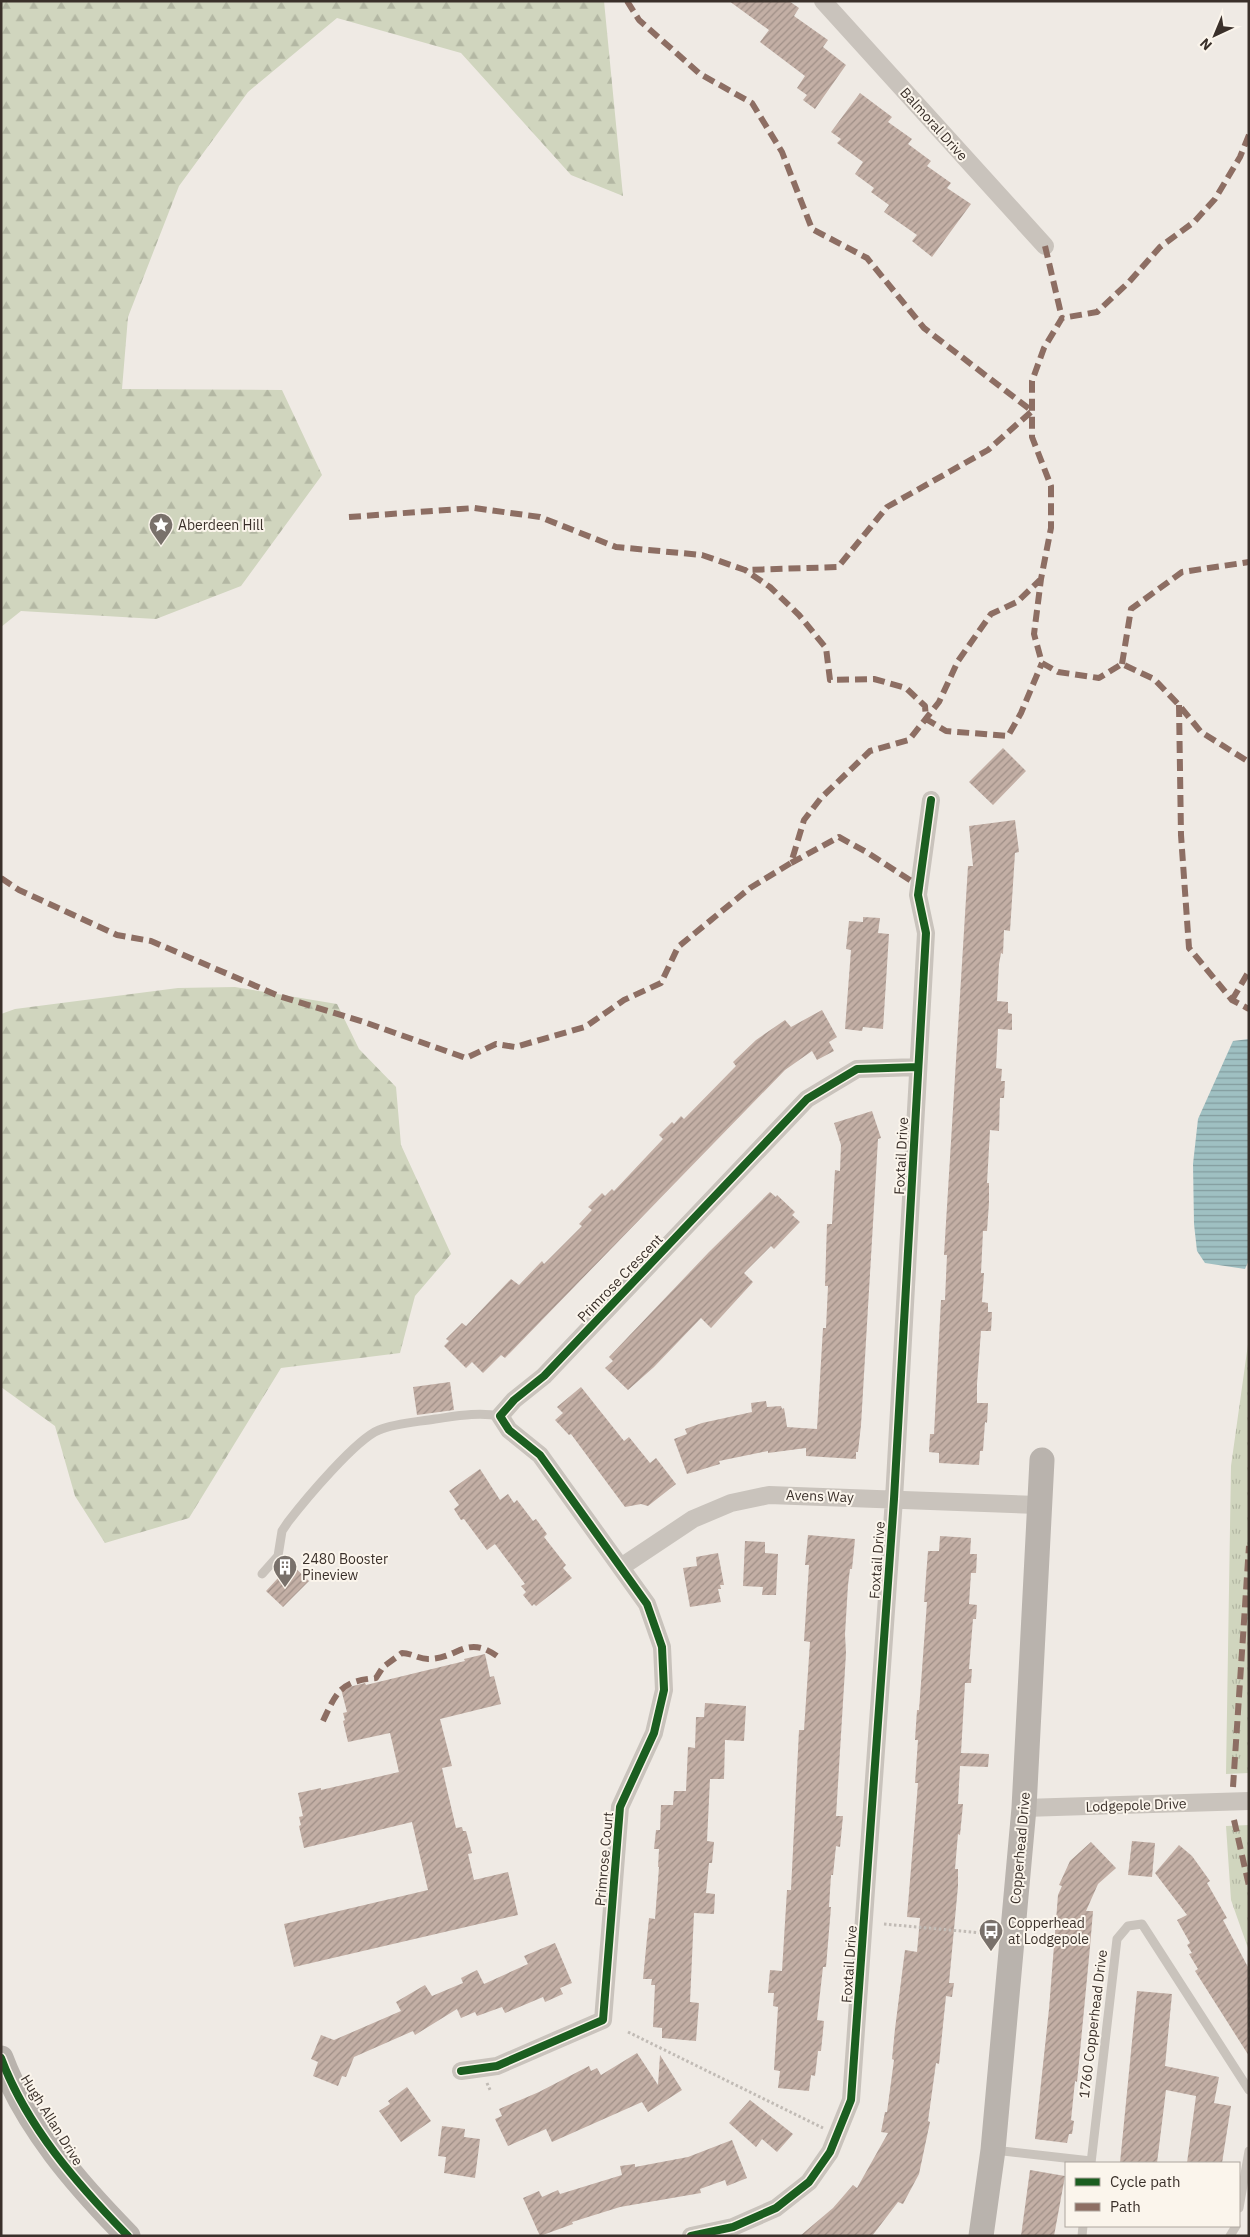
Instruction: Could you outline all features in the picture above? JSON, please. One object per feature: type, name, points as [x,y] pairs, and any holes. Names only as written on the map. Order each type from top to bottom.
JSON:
[{"type":"street","name":"Balmoral Drive","points":[[823,1],[1045,246]]},
{"type":"street","name":"Foxtail Drive","points":[[692,2236],[733,2227],[776,2208],[809,2182],[830,2152],[852,2100],[894,1499],[926,933],[918,895],[931,800]]},
{"type":"street","name":"Primrose Crescent","points":[[500,1416],[514,1400],[544,1376],[807,1099],[857,1069],[918,1067]]},
{"type":"street","points":[[500,1416],[509,1430],[540,1455],[621,1567]]},
{"type":"street","name":"Copperhead Drive","points":[[981,2236],[993,2150],[1024,1808],[1038,1505],[1042,1460]]},
{"type":"street","name":"Avens Way","points":[[621,1567],[693,1520],[731,1503],[769,1495],[1038,1505]]},
{"type":"street","name":"Primrose Court","points":[[461,2071],[497,2066],[603,2020],[620,1807],[654,1733],[664,1690],[662,1647],[653,1621],[647,1604],[621,1567]]},
{"type":"street","name":"Lodgepole Drive","points":[[1024,1808],[1249,1801]]},
{"type":"street","name":"Hugh Allan Drive","points":[[1,2058],[22,2101],[70,2175],[128,2236]]},
{"type":"lane","points":[[262,1574],[278,1556],[282,1532],[288,1522],[346,1458],[369,1436],[387,1428],[440,1418],[483,1413],[500,1416]]},
{"type":"lane","name":"1760 Copperhead Drive","points":[[993,2150],[1091,2162],[1117,1939],[1128,1926],[1142,1924],[1249,2090]]},
{"type":"lane","points":[[1240,2202],[1249,2151]]},
{"type":"path","points":[[884,1924],[1012,1936]]},
{"type":"path","points":[[628,2032],[837,2135]]},
{"type":"green space","points":[[1,1],[604,1],[623,196],[571,175],[461,53],[337,18],[248,92],[179,186],[128,317],[122,389],[282,390],[322,475],[241,586],[156,619],[21,611],[1,627]]},
{"type":"green space","points":[[235,987],[337,1004],[359,1049],[396,1087],[401,1145],[451,1254],[415,1296],[400,1353],[281,1368],[189,1518],[105,1543],[75,1496],[55,1426],[1,1387],[1,1014],[15,1009],[178,988]]},
{"type":"green space","points":[[1249,1337],[1249,1773],[1226,1774],[1231,1466]]},
{"type":"green space","points":[[1249,1825],[1249,1951],[1231,1900],[1226,1826]]},
{"type":"water","points":[[1249,1039],[1249,1260],[1245,1269],[1205,1263],[1197,1251],[1194,1224],[1193,1164],[1198,1119],[1233,1041]]},
{"type":"building","points":[[729,1],[789,1],[799,8],[794,16],[828,40],[823,47],[846,65],[815,109],[803,100],[807,95],[797,88],[805,76],[760,42],[769,30]]},
{"type":"building","points":[[860,93],[892,117],[888,122],[912,139],[908,144],[931,161],[927,166],[951,183],[947,188],[971,204],[932,257],[912,241],[917,235],[884,212],[889,205],[871,192],[874,188],[855,174],[863,162],[837,143],[841,139],[831,132]]},
{"type":"building","points":[[1003,748],[1026,771],[993,805],[969,782]]},
{"type":"building","points":[[1015,820],[1019,852],[1015,853],[1010,931],[1004,930],[1003,954],[1001,953],[999,964],[997,1001],[1008,1002],[1008,1013],[1012,1014],[1012,1030],[998,1029],[996,1068],[1002,1069],[1001,1081],[1005,1081],[1004,1098],[1000,1098],[999,1131],[990,1130],[987,1183],[989,1183],[989,1203],[987,1231],[983,1231],[981,1273],[984,1273],[982,1302],[988,1303],[988,1312],[992,1312],[991,1331],[981,1331],[977,1384],[977,1403],[988,1403],[987,1423],[985,1422],[983,1451],[980,1451],[979,1465],[939,1463],[939,1453],[929,1452],[930,1434],[934,1434],[941,1300],[945,1300],[947,1255],[944,1255],[968,866],[973,866],[969,826]]},
{"type":"building","points":[[863,917],[880,918],[878,933],[889,934],[883,1029],[863,1027],[862,1031],[845,1029],[851,950],[846,949],[849,921],[863,922]]},
{"type":"building","points":[[822,1010],[837,1037],[829,1042],[834,1051],[817,1060],[812,1051],[785,1070],[505,1358],[501,1355],[483,1373],[472,1362],[466,1368],[444,1346],[449,1341],[446,1339],[462,1323],[466,1326],[511,1279],[519,1285],[542,1261],[544,1264],[582,1226],[579,1224],[592,1210],[588,1207],[602,1193],[605,1196],[612,1189],[614,1191],[663,1139],[659,1135],[681,1116],[684,1119],[736,1066],[733,1062],[756,1040],[785,1020],[791,1027]]},
{"type":"building","points":[[872,1111],[881,1138],[878,1139],[861,1425],[856,1459],[806,1456],[806,1448],[768,1453],[768,1451],[719,1461],[720,1464],[687,1474],[674,1439],[687,1434],[685,1429],[702,1423],[752,1412],[751,1403],[766,1401],[767,1407],[781,1406],[782,1409],[784,1408],[787,1427],[817,1429],[823,1328],[826,1328],[828,1286],[825,1286],[827,1224],[832,1224],[835,1170],[840,1171],[841,1145],[834,1123]]},
{"type":"building","points":[[770,1192],[776,1197],[777,1195],[795,1212],[792,1215],[800,1222],[774,1249],[771,1246],[744,1273],[753,1282],[711,1328],[701,1318],[654,1367],[628,1390],[605,1368],[613,1361],[609,1357],[709,1252]]},
{"type":"building","points":[[450,1382],[454,1410],[417,1415],[413,1387]]},
{"type":"building","points":[[581,1387],[624,1441],[629,1437],[650,1463],[656,1458],[676,1484],[648,1506],[641,1504],[625,1507],[571,1434],[569,1435],[555,1420],[563,1413],[557,1407]]},
{"type":"building","points":[[480,1469],[500,1500],[508,1494],[514,1503],[517,1500],[533,1521],[536,1519],[547,1534],[544,1537],[566,1565],[563,1568],[572,1578],[536,1606],[534,1604],[532,1606],[523,1595],[526,1592],[521,1586],[525,1584],[495,1544],[487,1550],[464,1519],[461,1520],[454,1509],[459,1505],[449,1491]]},
{"type":"building","points":[[808,1535],[855,1539],[852,1569],[850,1569],[848,1585],[845,1634],[846,1653],[836,1816],[843,1816],[840,1847],[836,1846],[833,1875],[831,1875],[829,1907],[831,1907],[826,1967],[823,1967],[817,2020],[824,2021],[821,2051],[818,2051],[815,2076],[811,2075],[809,2091],[778,2088],[780,2071],[774,2070],[778,2007],[773,2006],[774,1993],[768,1993],[770,1970],[782,1971],[787,1890],[791,1890],[799,1730],[804,1730],[810,1642],[804,1641],[809,1565],[805,1565]]},
{"type":"building","points":[[940,1536],[971,1538],[970,1554],[977,1554],[976,1573],[971,1573],[969,1604],[977,1605],[976,1619],[973,1619],[969,1669],[972,1669],[971,1683],[965,1683],[961,1753],[989,1754],[988,1767],[960,1766],[958,1804],[963,1804],[955,1869],[958,1869],[958,1886],[949,1983],[954,1983],[952,1997],[946,1996],[939,2064],[936,2063],[928,2121],[930,2122],[919,2174],[903,2204],[898,2202],[872,2236],[800,2236],[833,2208],[853,2185],[857,2188],[888,2133],[881,2132],[885,2112],[887,2112],[894,2060],[892,2059],[895,2029],[905,1950],[917,1952],[920,1918],[907,1917],[918,1783],[915,1783],[918,1740],[915,1740],[927,1602],[924,1602],[928,1551],[939,1551]]},
{"type":"building","points":[[745,1541],[765,1542],[765,1553],[778,1554],[776,1595],[762,1595],[763,1587],[743,1586]]},
{"type":"building","points":[[718,1553],[724,1585],[720,1585],[721,1589],[718,1589],[721,1602],[690,1607],[683,1568],[697,1566],[696,1557]]},
{"type":"building","name":"2480 Booster Pineview","points":[[291,1564],[309,1581],[283,1607],[266,1591]]},
{"type":"building","points":[[485,1654],[490,1677],[494,1676],[501,1704],[440,1719],[452,1766],[442,1768],[456,1828],[462,1827],[463,1831],[466,1831],[472,1853],[468,1854],[474,1880],[508,1872],[518,1915],[294,1967],[284,1924],[428,1890],[412,1822],[304,1848],[299,1826],[301,1825],[299,1817],[303,1816],[298,1793],[321,1788],[321,1790],[399,1772],[390,1733],[348,1742],[343,1721],[345,1720],[343,1713],[347,1712],[341,1689],[365,1683],[366,1685],[465,1661],[464,1659]]},
{"type":"building","points":[[705,1703],[746,1706],[744,1741],[725,1740],[724,1779],[710,1779],[707,1841],[714,1842],[712,1863],[709,1863],[706,1893],[715,1894],[714,1914],[694,1913],[690,2002],[699,2003],[696,2041],[662,2038],[662,2028],[653,2027],[655,1985],[651,1985],[652,1979],[643,1979],[649,1918],[655,1919],[659,1849],[654,1849],[656,1830],[660,1830],[661,1805],[673,1805],[674,1791],[686,1791],[688,1747],[695,1748],[696,1717],[704,1717]]},
{"type":"building","points":[[1132,1841],[1155,1843],[1152,1877],[1128,1875]]},
{"type":"building","points":[[1091,1842],[1116,1868],[1098,1884],[1086,1911],[1093,1911],[1077,2082],[1075,2081],[1071,2120],[1074,2121],[1072,2134],[1069,2134],[1067,2143],[1035,2139],[1049,2009],[1058,1895],[1062,1886],[1059,1885],[1070,1861]]},
{"type":"building","points":[[1179,1845],[1192,1856],[1210,1881],[1207,1883],[1227,1918],[1223,1920],[1249,1969],[1249,2056],[1195,1971],[1198,1969],[1189,1954],[1192,1953],[1187,1945],[1190,1943],[1177,1920],[1187,1915],[1155,1873]]},
{"type":"building","points":[[555,1943],[572,1983],[560,1988],[563,1994],[545,2002],[543,1997],[505,2013],[502,2007],[477,2016],[475,2012],[461,2018],[457,2009],[415,2035],[413,2031],[354,2057],[346,2077],[342,2076],[338,2086],[313,2076],[318,2062],[311,2059],[321,2035],[334,2040],[401,2011],[396,2002],[425,1985],[432,1996],[463,1983],[461,1978],[477,1970],[484,1984],[528,1964],[524,1956]]},
{"type":"building","points":[[1137,1991],[1172,1994],[1165,2066],[1219,2077],[1214,2103],[1231,2106],[1222,2162],[1187,2162],[1196,2096],[1166,2090],[1157,2162],[1120,2162]]},
{"type":"building","points":[[637,2053],[658,2085],[660,2055],[682,2090],[648,2112],[642,2102],[552,2142],[546,2129],[508,2146],[495,2119],[502,2116],[499,2109],[539,2092],[589,2066],[591,2071],[597,2068],[601,2075]]},
{"type":"building","points":[[407,2087],[431,2121],[401,2142],[379,2111],[390,2104],[388,2101]]},
{"type":"building","points":[[750,2100],[793,2134],[777,2152],[762,2139],[756,2147],[729,2123]]},
{"type":"building","points":[[442,2126],[465,2129],[464,2137],[480,2139],[475,2178],[444,2173],[446,2157],[438,2156]]},
{"type":"building","points":[[732,2140],[747,2178],[727,2186],[725,2180],[700,2189],[701,2193],[620,2207],[572,2222],[573,2224],[540,2236],[523,2198],[539,2191],[542,2197],[558,2190],[560,2194],[622,2175],[620,2166],[635,2164],[635,2167],[688,2157]]},
{"type":"building","points":[[1030,2170],[1065,2176],[1054,2236],[1021,2236]]},
{"type":"marked path","points":[[627,1],[639,20],[700,74],[752,103],[782,152],[812,229],[867,258],[924,328],[1032,411],[988,450],[887,507],[838,567],[745,570]]},
{"type":"marked path","points":[[1249,135],[1240,157],[1215,199],[1194,222],[1160,247],[1129,282],[1097,312],[1062,318],[1044,348],[1032,381],[1032,437],[1051,486],[1051,528],[1041,579],[1034,634],[1042,663],[1058,672],[1099,678],[1122,664],[1154,679],[1201,732],[1249,762]]},
{"type":"marked path","points":[[1045,246],[1062,318]]},
{"type":"marked path","points":[[349,517],[474,508],[540,517],[616,547],[702,555],[745,570],[770,587],[799,615],[826,648],[830,680],[874,679],[906,688],[925,706],[926,719],[946,731],[1008,736],[1021,713],[1042,663]]},
{"type":"marked path","points":[[1122,664],[1131,609],[1182,572],[1249,562]]},
{"type":"marked path","points":[[1,878],[19,890],[117,935],[151,941],[279,996],[364,1022],[466,1058],[496,1044],[515,1047],[585,1027],[624,1000],[661,983],[678,947],[750,888],[791,863],[804,820],[821,798],[870,751],[909,740],[939,702],[958,661],[991,614],[1017,602],[1041,579]]},
{"type":"marked path","points":[[1179,705],[1181,835],[1189,948],[1232,1000],[1249,1009]]},
{"type":"marked path","points":[[791,863],[839,837],[868,853],[919,886]]},
{"type":"marked path","points":[[1232,1000],[1249,971]]},
{"type":"marked path","points":[[1233,1787],[1249,1546]]},
{"type":"marked path","points":[[323,1721],[332,1702],[342,1689],[364,1679],[376,1678],[383,1667],[402,1653],[428,1659],[438,1658],[469,1647],[477,1647],[497,1656]]},
{"type":"marked path","points":[[1234,1820],[1249,1886]]},
{"type":"cycle path","points":[[691,2236],[733,2227],[776,2208],[809,2182],[830,2152],[851,2100],[894,1499],[926,933],[918,895],[931,800]]},
{"type":"cycle path","points":[[461,2071],[497,2066],[603,2020],[620,1807],[654,1733],[664,1690],[662,1647],[647,1604],[540,1455],[509,1430],[500,1416],[514,1400],[544,1376],[807,1099],[857,1069],[918,1067]]},
{"type":"cycle path","points":[[1,2058],[25,2108],[39,2131],[72,2175],[128,2236]]},
{"type":"place","name":"Aberdeen Hill","points":[[161,546]]},
{"type":"place","name":"2480 Booster Pineview","points":[[285,1588]]},
{"type":"place","name":"Copperhead at Lodgepole","points":[[991,1952]]}]
